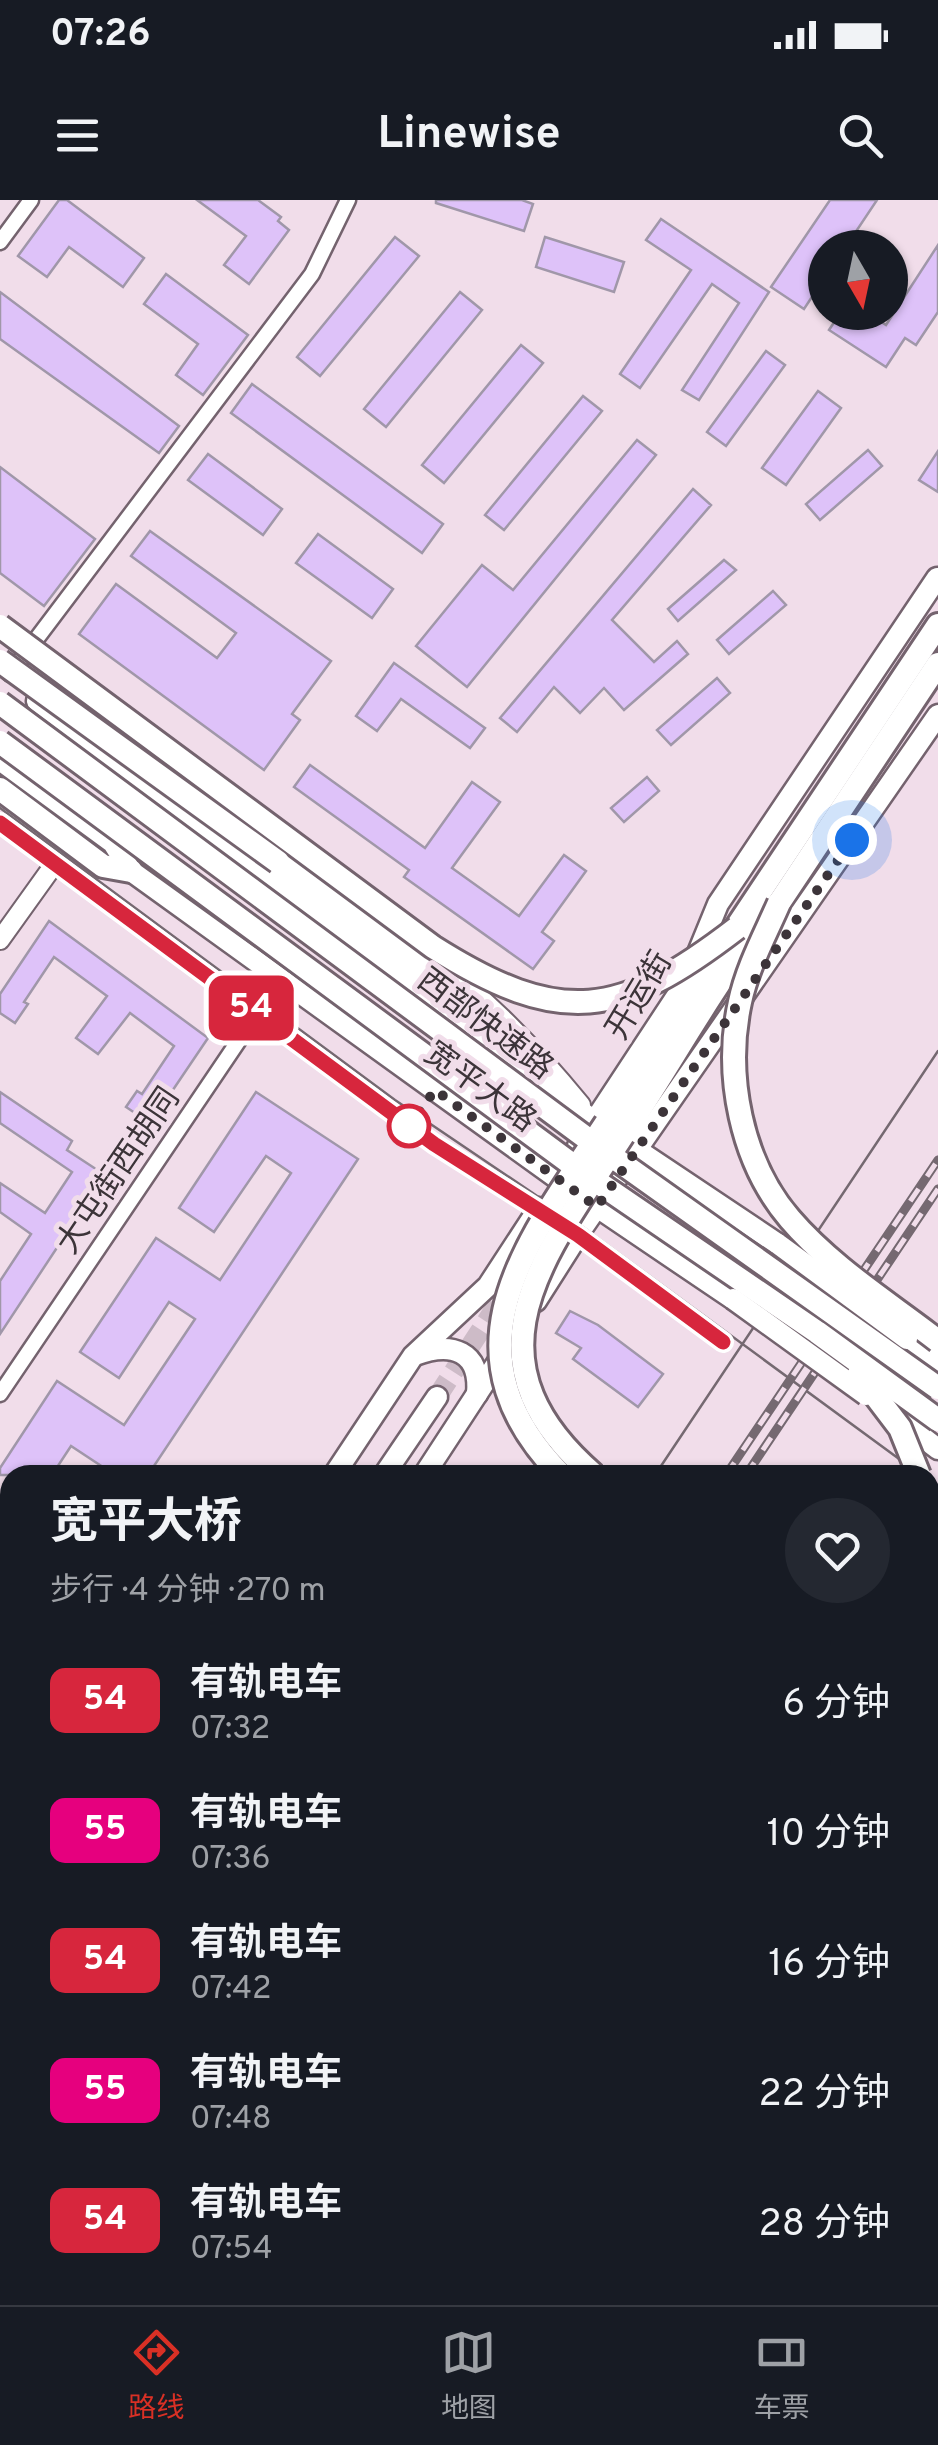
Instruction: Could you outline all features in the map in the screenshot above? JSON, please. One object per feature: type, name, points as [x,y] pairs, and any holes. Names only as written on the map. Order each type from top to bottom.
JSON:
[{"type":"highway","points":[[0,626],[433,948],[489,980],[542,998],[598,1002],[649,988],[737,928]]},
{"type":"highway","points":[[553,1465],[516,1417],[506,1387],[502,1331],[515,1269],[531,1237],[938,626]]},
{"type":"highway","points":[[584,1465],[554,1436],[532,1398],[522,1346],[529,1296],[555,1240],[659,1083],[681,1039],[779,903],[938,664]]},
{"type":"highway","points":[[2,671],[278,862],[446,986],[473,1029]]},
{"type":"highway","name":"西部快速路","points":[[0,703],[589,1140],[938,1388]]},
{"type":"highway","name":"西部快速路","points":[[0,742],[574,1166],[818,1332],[938,1420]]},
{"type":"highway","points":[[0,789],[103,866],[131,871]]},
{"type":"highway","points":[[779,903],[750,971],[735,1029],[736,1092],[752,1152],[769,1188],[791,1220],[839,1264],[938,1341]]},
{"type":"highway","points":[[818,1332],[871,1386],[900,1428],[914,1465]]},
{"type":"main road","name":"开运街","points":[[341,1465],[413,1356],[488,1286],[686,982],[718,904],[938,579]]},
{"type":"main road","points":[[760,917],[938,650]]},
{"type":"main road","name":"宽平大路","points":[[2,671],[594,1121],[778,1244],[938,1362]]},
{"type":"main road","points":[[431,1465],[597,1207],[938,715]]},
{"type":"main road","name":"宽平大路","points":[[0,760],[113,843],[131,871],[938,1449]]},
{"type":"main road","points":[[413,1356],[442,1348],[468,1357],[476,1369],[477,1396]]},
{"type":"main road","points":[[391,1465],[437,1397]]},
{"type":"street","points":[[0,242],[31,200]]},
{"type":"street","points":[[348,200],[312,274],[2,671],[93,709],[472,988],[534,1048],[594,1121]]},
{"type":"street","points":[[0,940],[48,873]]},
{"type":"street","name":"大屯街西胡同","points":[[0,1394],[282,978]]},
{"type":"building","points":[[59,200],[67,200],[144,258],[123,287],[69,247],[47,277],[18,256]]},
{"type":"building","points":[[197,200],[258,200],[281,217],[278,221],[289,230],[249,284],[224,265],[246,236]]},
{"type":"building","points":[[436,200],[522,200],[533,204],[524,231]]},
{"type":"building","points":[[830,200],[877,200],[857,230],[810,230]]},
{"type":"building","points":[[661,219],[769,292],[699,400],[682,390],[739,303],[712,284],[640,388],[620,374],[691,270],[646,240]]},
{"type":"building","points":[[808,232],[808,303],[804,309],[771,287]]},
{"type":"building","points":[[395,237],[419,256],[320,376],[297,357]]},
{"type":"building","points":[[545,237],[624,262],[614,292],[536,267]]},
{"type":"building","points":[[938,245],[938,312],[916,345],[905,338],[886,367],[829,330],[908,330],[908,291]]},
{"type":"building","points":[[166,274],[248,335],[203,395],[176,375],[198,344],[144,304]]},
{"type":"building","points":[[0,292],[179,426],[159,453],[0,339]]},
{"type":"building","points":[[460,292],[482,310],[386,427],[364,409]]},
{"type":"building","points":[[521,345],[543,363],[444,483],[422,465]]},
{"type":"building","points":[[766,351],[785,365],[726,446],[707,432]]},
{"type":"building","points":[[252,384],[443,524],[422,553],[231,413]]},
{"type":"building","points":[[818,391],[841,408],[786,485],[762,468]]},
{"type":"building","points":[[583,396],[602,411],[504,530],[485,515]]},
{"type":"building","points":[[637,440],[656,455],[467,687],[416,646],[482,565],[513,590]]},
{"type":"building","points":[[868,450],[882,466],[820,520],[806,504]]},
{"type":"building","points":[[938,451],[938,492],[919,480]]},
{"type":"building","points":[[208,454],[282,509],[263,535],[188,480]]},
{"type":"building","points":[[0,467],[95,539],[44,606],[0,573]]},
{"type":"building","points":[[693,489],[711,505],[612,620],[654,662],[677,641],[688,654],[624,710],[604,688],[580,713],[554,687],[517,732],[500,718]]},
{"type":"building","points":[[150,531],[331,661],[292,714],[300,720],[264,770],[79,634],[116,584],[217,658],[236,633],[131,556]]},
{"type":"building","points":[[318,534],[393,589],[372,618],[296,563]]},
{"type":"building","points":[[724,560],[736,570],[678,621],[668,609]]},
{"type":"building","points":[[773,591],[786,605],[729,654],[717,640]]},
{"type":"building","points":[[394,663],[485,728],[470,748],[401,699],[377,731],[356,716]]},
{"type":"building","points":[[717,678],[730,693],[671,745],[657,730]]},
{"type":"building","points":[[310,765],[425,848],[472,782],[500,802],[452,868],[519,916],[564,855],[586,871],[542,932],[554,941],[533,969],[404,877],[409,870],[294,787]]},
{"type":"building","points":[[647,777],[659,791],[624,822],[611,808]]},
{"type":"building","points":[[49,921],[208,1038],[158,1112],[155,1110],[147,1121],[126,1107],[137,1091],[142,1094],[174,1046],[130,1013],[98,1054],[76,1038],[107,996],[54,957],[15,1023],[0,1013],[0,994]]},
{"type":"building","points":[[0,1092],[72,1141],[67,1150],[105,1175],[0,1334],[0,1281],[31,1234],[0,1212],[0,1183],[45,1213],[72,1172],[0,1123]]},
{"type":"building","points":[[256,1092],[358,1159],[155,1465],[100,1465],[71,1446],[59,1465],[2,1465],[57,1381],[124,1425],[195,1319],[169,1302],[119,1378],[80,1352],[156,1238],[220,1280],[291,1173],[266,1156],[214,1232],[179,1208]]},
{"type":"building","points":[[570,1311],[598,1325],[663,1374],[638,1407],[573,1359],[581,1348],[556,1333]]},
{"type":"tunnel","points":[[437,1397],[507,1290]]},
{"type":"tram line","points":[[0,808],[395,1100],[583,1227],[907,1465]]},
{"type":"tram line","name":"54","points":[[0,823],[434,1144],[578,1235],[723,1342]]},
{"type":"tram line","points":[[662,1465],[938,1051]]},
{"type":"railway","points":[[733,1465],[938,1160]]},
{"type":"railway","points":[[753,1465],[938,1189]]},
{"type":"route","points":[[409,1126],[435,1090],[597,1207],[852,840]]}]
